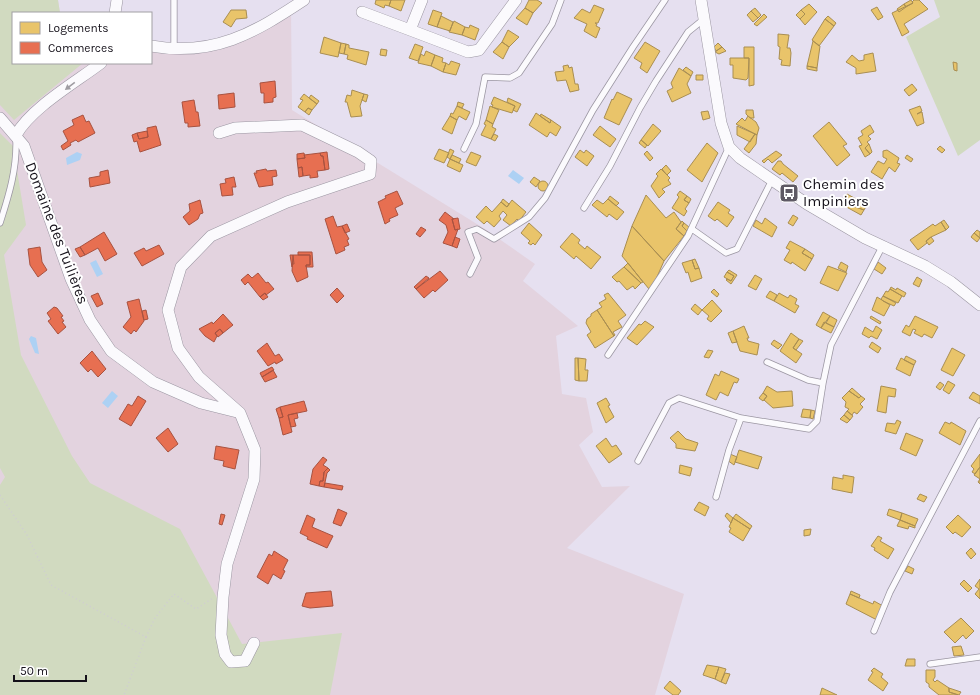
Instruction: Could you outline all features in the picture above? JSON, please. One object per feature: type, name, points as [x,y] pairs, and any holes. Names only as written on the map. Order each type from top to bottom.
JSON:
[{"type":"street","points":[[115,12],[117,0]]},
{"type":"street","points":[[152,46],[174,49],[195,49],[220,45],[270,22],[304,0]]},
{"type":"street","points":[[410,30],[422,0]]},
{"type":"street","points":[[362,12],[468,52],[479,50],[516,0]]},
{"type":"street","points":[[701,0],[721,123],[729,147],[740,158],[806,204],[882,246],[925,266],[951,282],[980,305]]},
{"type":"street","points":[[16,135],[24,122],[40,108],[100,64]]},
{"type":"street","name":"Domaine des Tuilières","points":[[0,118],[24,146],[71,279],[90,320],[111,351],[153,382],[201,403],[240,413]]},
{"type":"street","points":[[219,133],[235,128],[302,126],[358,152],[371,161],[370,174],[288,202],[211,236],[181,267],[168,310],[178,348],[198,377],[240,413],[255,450],[256,468],[251,494],[227,564],[221,635],[225,654],[231,662],[245,661],[254,643]]},
{"type":"lane","points":[[174,0],[174,49]]},
{"type":"lane","points":[[464,149],[476,124],[485,77],[510,78],[519,73],[552,24],[561,0]]},
{"type":"lane","points":[[470,274],[478,258],[468,232],[477,229],[494,239],[529,218],[545,198],[593,110],[633,46],[665,0]]},
{"type":"lane","points":[[584,208],[610,166],[656,80],[688,32],[704,19]]},
{"type":"lane","points":[[0,223],[14,176],[17,156],[16,135]]},
{"type":"lane","points":[[608,355],[692,229],[729,147]]},
{"type":"lane","points":[[692,229],[726,253],[737,249],[772,180]]},
{"type":"lane","points":[[638,461],[669,403],[679,398],[741,418],[809,429],[817,421],[822,383],[831,345],[882,246]]},
{"type":"lane","points":[[767,362],[808,380],[822,383]]},
{"type":"lane","points":[[716,497],[729,450],[741,418]]},
{"type":"lane","points":[[874,631],[890,592],[980,421]]},
{"type":"lane","points":[[930,664],[980,657]]},
{"type":"path","points":[[0,495],[27,535],[51,585],[146,637]]},
{"type":"path","points":[[124,695],[146,637],[155,618],[174,594],[196,609],[224,591]]},
{"type":"shaded area","points":[[0,0],[58,0],[60,12],[12,12],[12,64],[152,64],[152,46],[219,45],[291,8],[292,110],[485,229],[535,264],[523,281],[578,326],[556,336],[562,394],[586,398],[593,432],[579,445],[602,487],[630,486],[567,548],[684,594],[655,695],[0,695]]},
{"type":"green space","points":[[0,0],[58,0],[60,12],[12,12],[12,64],[82,64],[14,120],[0,105]]},
{"type":"green space","points":[[934,0],[980,0],[980,140],[958,156],[906,37],[940,17]]},
{"type":"green space","points":[[0,133],[13,146],[26,225],[4,255],[21,355],[72,456],[90,483],[180,529],[242,644],[342,633],[330,695],[0,695],[0,485],[5,477],[0,468]]},
{"type":"water","points":[[77,152],[82,154],[80,160],[67,165],[66,158]]},
{"type":"water","points":[[513,170],[524,178],[519,184],[508,176]]},
{"type":"water","points":[[96,260],[103,274],[97,277],[90,263]]},
{"type":"water","points":[[31,336],[36,338],[39,354],[35,353],[29,339]]},
{"type":"water","points":[[112,391],[118,396],[108,408],[102,403]]},
{"type":"building: Logements","points":[[376,0],[391,0],[389,6],[385,5],[384,8],[375,4]]},
{"type":"building: Logements","points":[[391,0],[405,0],[401,11],[389,6]]},
{"type":"building: Logements","points":[[529,0],[537,0],[542,3],[533,13],[525,8]]},
{"type":"building: Logements","points":[[911,0],[913,3],[906,7],[904,4]]},
{"type":"building: Logements","points":[[914,0],[919,0],[928,9],[904,24],[909,32],[902,36],[892,13],[913,3],[912,2]]},
{"type":"building: Logements","points":[[809,4],[817,12],[805,25],[800,19],[805,14],[801,10]]},
{"type":"building: Logements","points":[[904,4],[906,7],[899,12],[897,9]]},
{"type":"building: Logements","points":[[594,5],[604,9],[598,23],[595,23],[597,24],[596,26],[600,28],[596,38],[584,31],[587,24],[574,18],[582,9],[590,13]]},
{"type":"building: Logements","points":[[877,7],[883,17],[878,20],[871,10]]},
{"type":"building: Logements","points":[[525,8],[533,13],[527,25],[516,18]]},
{"type":"building: Logements","points":[[755,8],[761,15],[758,18],[751,11]]},
{"type":"building: Logements","points":[[231,10],[246,10],[247,18],[236,19],[231,27],[223,22]]},
{"type":"building: Logements","points":[[433,10],[442,13],[437,27],[428,24]]},
{"type":"building: Logements","points":[[801,10],[805,14],[800,19],[796,15]]},
{"type":"building: Logements","points":[[751,11],[758,18],[753,22],[747,15]]},
{"type":"building: Logements","points":[[764,14],[767,17],[757,26],[754,24]]},
{"type":"building: Logements","points":[[441,16],[453,22],[450,31],[437,27]]},
{"type":"building: Logements","points":[[828,16],[836,23],[834,26],[825,19]]},
{"type":"building: Logements","points":[[825,19],[834,26],[819,46],[812,40]]},
{"type":"building: Logements","points":[[454,21],[465,27],[462,35],[449,32]]},
{"type":"building: Logements","points":[[470,25],[479,29],[475,40],[462,35],[465,27],[469,28]]},
{"type":"building: Logements","points":[[508,30],[519,37],[509,47],[502,42]]},
{"type":"building: Logements","points":[[778,34],[789,35],[787,48],[790,48],[791,53],[790,66],[781,65],[782,60],[779,59],[780,47],[778,46]]},
{"type":"building: Logements","points":[[324,37],[341,43],[338,57],[320,53]]},
{"type":"building: Logements","points":[[813,41],[820,46],[817,68],[807,66]]},
{"type":"building: Logements","points":[[502,42],[509,47],[503,59],[493,52]]},
{"type":"building: Logements","points":[[645,42],[660,51],[647,73],[640,68],[642,63],[634,58]]},
{"type":"building: Logements","points":[[341,43],[346,44],[344,54],[339,53]]},
{"type":"building: Logements","points":[[718,43],[722,47],[716,51],[714,47]]},
{"type":"building: Logements","points":[[346,44],[349,45],[349,48],[369,52],[366,65],[347,59],[348,55],[344,54]]},
{"type":"building: Logements","points":[[415,44],[423,47],[418,61],[409,58]]},
{"type":"building: Logements","points":[[722,47],[726,51],[719,54],[715,52]]},
{"type":"building: Logements","points":[[744,47],[754,47],[754,85],[749,86],[749,58],[744,58]]},
{"type":"building: Logements","points":[[381,49],[387,50],[386,56],[380,55]]},
{"type":"building: Logements","points":[[426,51],[435,55],[431,66],[418,63],[421,54],[424,56]]},
{"type":"building: Logements","points":[[873,53],[876,71],[856,74],[856,68],[846,62],[852,55],[859,61],[864,60],[864,55]]},
{"type":"building: Logements","points":[[435,55],[443,58],[442,62],[446,63],[443,72],[431,66]]},
{"type":"building: Logements","points":[[730,58],[749,58],[748,78],[746,80],[733,78],[733,65],[730,65]]},
{"type":"building: Logements","points":[[451,61],[460,64],[456,75],[443,72],[446,63],[449,65]]},
{"type":"building: Logements","points":[[953,62],[957,63],[957,71],[954,70]]},
{"type":"building: Logements","points":[[568,65],[569,68],[572,67],[575,84],[578,84],[579,90],[570,92],[566,80],[557,81],[555,72],[564,71],[563,66]]},
{"type":"building: Logements","points":[[807,66],[817,68],[817,71],[807,69]]},
{"type":"building: Logements","points":[[686,67],[693,72],[691,76],[683,70]]},
{"type":"building: Logements","points":[[679,68],[691,76],[687,84],[691,93],[672,102],[667,91],[673,88],[671,83]]},
{"type":"building: Logements","points":[[696,75],[703,75],[703,80],[696,80]]},
{"type":"building: Logements","points":[[912,84],[917,90],[909,96],[904,90]]},
{"type":"building: Logements","points":[[352,90],[364,94],[360,106],[362,116],[351,117],[347,102],[345,102],[347,95],[351,96]]},
{"type":"building: Logements","points":[[617,92],[632,99],[619,125],[604,118],[612,99],[613,100]]},
{"type":"building: Logements","points":[[304,94],[317,104],[312,110],[308,108],[305,112],[298,107],[303,100],[300,99]]},
{"type":"building: Logements","points":[[364,94],[368,95],[366,102],[362,100]]},
{"type":"building: Logements","points":[[311,95],[319,101],[317,104],[309,98]]},
{"type":"building: Logements","points":[[494,97],[515,106],[512,113],[492,107],[493,105],[491,104]]},
{"type":"building: Logements","points":[[508,98],[521,104],[517,112],[513,110],[515,106],[507,102]]},
{"type":"building: Logements","points":[[458,102],[464,104],[462,108],[457,106]]},
{"type":"building: Logements","points":[[457,106],[470,112],[466,120],[459,116],[457,120],[450,116],[451,113],[453,114]]},
{"type":"building: Logements","points":[[490,106],[499,110],[493,124],[486,120]]},
{"type":"building: Logements","points":[[920,106],[922,111],[917,114],[922,112],[924,123],[917,126],[909,110]]},
{"type":"building: Logements","points":[[308,108],[312,110],[309,115],[305,112]]},
{"type":"building: Logements","points":[[746,110],[753,110],[754,118],[750,118],[746,114]]},
{"type":"building: Logements","points":[[708,111],[710,118],[703,120],[701,112]]},
{"type":"building: Logements","points":[[536,113],[550,123],[551,120],[561,127],[556,136],[550,132],[547,137],[529,125]]},
{"type":"building: Logements","points":[[541,114],[551,120],[550,123],[540,116]]},
{"type":"building: Logements","points":[[450,116],[457,120],[452,134],[442,129]]},
{"type":"building: Logements","points":[[748,116],[756,122],[759,128],[757,135],[736,124],[742,118],[745,121]]},
{"type":"building: Logements","points":[[486,120],[493,124],[492,127],[496,129],[491,139],[481,135],[486,125],[484,124]]},
{"type":"building: Logements","points":[[829,122],[847,144],[843,146],[850,155],[837,166],[813,136]]},
{"type":"building: Logements","points":[[653,124],[661,131],[648,146],[641,140]]},
{"type":"building: Logements","points":[[870,125],[874,132],[868,136],[871,139],[867,142],[869,144],[865,148],[870,154],[865,157],[859,146],[862,145],[858,138],[863,135],[861,131]]},
{"type":"building: Logements","points":[[600,126],[616,139],[610,147],[593,135]]},
{"type":"building: Logements","points":[[737,126],[755,134],[750,142],[737,135]]},
{"type":"building: Logements","points":[[494,134],[498,136],[495,141],[491,139]]},
{"type":"building: Logements","points":[[755,134],[757,135],[756,144],[749,153],[744,149]]},
{"type":"building: Logements","points":[[641,140],[647,145],[645,148],[639,143]]},
{"type":"building: Logements","points":[[707,143],[718,153],[702,182],[687,170]]},
{"type":"building: Logements","points":[[869,144],[872,152],[870,154],[865,148]]},
{"type":"building: Logements","points":[[940,146],[945,150],[942,153],[937,149]]},
{"type":"building: Logements","points":[[439,149],[449,153],[444,163],[434,159]]},
{"type":"building: Logements","points":[[450,149],[454,151],[450,159],[447,157]]},
{"type":"building: Logements","points":[[580,150],[584,153],[586,150],[594,156],[587,166],[575,157]]},
{"type":"building: Logements","points":[[887,150],[899,158],[897,163],[900,164],[895,172],[889,167],[882,179],[871,172],[878,161],[884,164],[887,159],[883,157],[883,151]]},
{"type":"building: Logements","points":[[647,151],[653,158],[650,161],[644,154]]},
{"type":"building: Logements","points":[[776,151],[782,155],[772,163],[768,159],[764,163],[762,161]]},
{"type":"building: Logements","points":[[471,152],[481,156],[476,166],[466,162]]},
{"type":"building: Logements","points":[[452,155],[461,159],[459,163],[450,159]]},
{"type":"building: Logements","points":[[907,155],[913,159],[911,162],[905,158]]},
{"type":"building: Logements","points":[[450,159],[463,165],[460,172],[447,166]]},
{"type":"building: Logements","points":[[778,161],[781,161],[798,176],[793,182],[782,173],[780,175],[772,169]]},
{"type":"building: Logements","points":[[666,165],[671,171],[667,175],[662,169]]},
{"type":"building: Logements","points":[[661,169],[670,178],[668,180],[671,184],[662,189],[665,192],[659,198],[651,186],[658,176],[656,174]]},
{"type":"building: Logements","points":[[534,177],[540,181],[536,187],[530,182]]},
{"type":"building: Logements","points":[[541,181],[545,181],[547,182],[547,190],[541,191],[538,188],[538,184]]},
{"type":"building: Logements","points":[[680,191],[687,196],[684,200],[689,203],[685,209],[687,211],[684,216],[672,208],[679,197],[677,195]]},
{"type":"building: Logements","points":[[847,194],[867,205],[864,210],[842,202]]},
{"type":"building: Logements","points":[[646,195],[666,218],[674,212],[681,222],[676,229],[684,236],[664,261],[632,226]]},
{"type":"building: Logements","points":[[610,196],[619,203],[616,206],[608,199]]},
{"type":"building: Logements","points":[[687,196],[691,199],[689,203],[684,200]]},
{"type":"building: Logements","points":[[503,199],[509,204],[507,207],[501,202]]},
{"type":"building: Logements","points":[[608,199],[624,212],[617,220],[609,214],[607,217],[592,205],[597,200],[603,204]]},
{"type":"building: Logements","points":[[512,200],[526,212],[519,221],[517,219],[511,226],[503,220],[507,215],[503,211],[499,216],[501,219],[494,227],[487,221],[484,224],[476,217],[486,206],[492,212],[501,202],[507,207]]},
{"type":"building: Logements","points":[[718,202],[730,210],[728,213],[734,217],[727,227],[717,219],[715,221],[708,216]]},
{"type":"building: Logements","points":[[842,202],[864,210],[861,215],[841,204]]},
{"type":"building: Logements","points":[[793,215],[798,218],[793,226],[788,223]]},
{"type":"building: Logements","points":[[765,218],[777,227],[772,237],[753,226],[756,220],[762,224]]},
{"type":"building: Logements","points":[[944,220],[949,227],[946,230],[941,222]]},
{"type":"building: Logements","points":[[682,221],[684,223],[682,226],[687,231],[684,236],[676,229]]},
{"type":"building: Logements","points":[[941,222],[946,230],[931,237],[926,241],[927,243],[918,250],[910,240],[933,224],[935,226]]},
{"type":"building: Logements","points":[[529,223],[542,235],[535,245],[533,243],[531,245],[528,243],[530,241],[521,233]]},
{"type":"building: Logements","points":[[684,223],[689,227],[687,231],[682,226]]},
{"type":"building: Logements","points":[[632,226],[664,261],[656,279],[649,289],[622,256]]},
{"type":"building: Logements","points":[[977,230],[980,232],[980,238],[974,233]]},
{"type":"building: Logements","points":[[572,233],[580,240],[578,243],[585,249],[587,246],[601,257],[591,269],[576,256],[574,259],[560,247]]},
{"type":"building: Logements","points":[[974,233],[980,238],[977,242],[971,237]]},
{"type":"building: Logements","points":[[931,237],[934,241],[929,245],[926,241]]},
{"type":"building: Logements","points":[[790,241],[805,249],[802,253],[812,259],[805,271],[792,262],[791,264],[784,260],[790,250],[786,248]]},
{"type":"building: Logements","points":[[805,249],[814,255],[812,259],[802,253]]},
{"type":"building: Logements","points":[[695,259],[699,268],[695,269],[692,260]]},
{"type":"building: Logements","points":[[692,260],[695,269],[699,268],[702,278],[691,282],[688,272],[686,273],[682,263]]},
{"type":"building: Logements","points":[[841,262],[848,266],[846,272],[838,268]]},
{"type":"building: Logements","points":[[878,262],[886,268],[882,274],[874,269]]},
{"type":"building: Logements","points":[[628,263],[643,282],[641,283],[624,267]]},
{"type":"building: Logements","points":[[828,266],[847,273],[838,291],[820,283]]},
{"type":"building: Logements","points":[[624,267],[641,283],[635,289],[633,286],[627,290],[619,281],[617,282],[612,277]]},
{"type":"building: Logements","points":[[729,270],[737,275],[731,284],[726,280],[731,281],[734,276],[727,272]]},
{"type":"building: Logements","points":[[727,272],[734,276],[731,281],[724,277]]},
{"type":"building: Logements","points":[[755,275],[762,279],[756,290],[748,286]]},
{"type":"building: Logements","points":[[917,277],[922,280],[919,287],[913,284]]},
{"type":"building: Logements","points":[[891,287],[896,290],[897,288],[906,293],[904,297],[890,289]]},
{"type":"building: Logements","points":[[714,289],[719,294],[717,297],[711,292]]},
{"type":"building: Logements","points":[[890,289],[902,296],[898,303],[883,296],[886,291],[888,292]]},
{"type":"building: Logements","points":[[770,291],[777,295],[774,301],[766,297]]},
{"type":"building: Logements","points":[[608,293],[626,315],[618,321],[622,327],[613,332],[615,335],[614,336],[597,310],[602,307],[599,303],[606,299],[604,295]]},
{"type":"building: Logements","points":[[779,293],[788,298],[790,295],[797,299],[795,304],[799,306],[795,313],[774,301]]},
{"type":"building: Logements","points":[[883,296],[896,303],[894,306],[883,301],[881,299]]},
{"type":"building: Logements","points":[[877,297],[890,305],[884,316],[872,310]]},
{"type":"building: Logements","points":[[712,300],[722,311],[711,322],[707,319],[709,316],[702,310]]},
{"type":"building: Logements","points":[[695,304],[702,310],[698,315],[691,309]]},
{"type":"building: Logements","points":[[597,310],[614,336],[595,348],[587,335],[591,332],[586,323],[591,314]]},
{"type":"building: Logements","points":[[823,312],[830,316],[821,328],[816,325]]},
{"type":"building: Logements","points":[[830,316],[837,320],[834,327],[826,323]]},
{"type":"building: Logements","points":[[871,316],[881,322],[880,324],[870,318]]},
{"type":"building: Logements","points":[[915,316],[938,327],[932,338],[924,334],[922,337],[914,333],[916,330],[913,329],[910,336],[902,332],[906,325],[909,327]]},
{"type":"building: Logements","points":[[645,321],[654,327],[637,345],[627,338],[639,324],[641,325]]},
{"type":"building: Logements","points":[[824,322],[834,327],[831,333],[821,328]]},
{"type":"building: Logements","points":[[744,326],[749,338],[747,338],[748,341],[759,344],[757,355],[740,351],[733,331]]},
{"type":"building: Logements","points":[[876,326],[882,330],[877,339],[871,336],[869,338],[862,334],[865,327],[873,332]]},
{"type":"building: Logements","points":[[733,331],[737,342],[732,343],[728,333]]},
{"type":"building: Logements","points":[[791,333],[799,339],[793,348],[802,354],[796,363],[780,351]]},
{"type":"building: Logements","points":[[799,339],[803,341],[796,350],[793,348]]},
{"type":"building: Logements","points":[[774,340],[782,345],[778,349],[771,344]]},
{"type":"building: Logements","points":[[872,342],[881,348],[878,353],[869,347]]},
{"type":"building: Logements","points":[[952,348],[965,355],[953,376],[941,370]]},
{"type":"building: Logements","points":[[708,350],[713,351],[709,358],[704,357]]},
{"type":"building: Logements","points":[[906,356],[916,361],[914,365],[904,360]]},
{"type":"building: Logements","points":[[575,358],[578,358],[579,381],[575,380]]},
{"type":"building: Logements","points":[[578,358],[586,359],[585,370],[588,370],[587,381],[579,381]]},
{"type":"building: Logements","points":[[901,358],[914,365],[910,376],[896,369]]},
{"type":"building: Logements","points":[[721,371],[739,379],[737,383],[734,382],[728,396],[720,392],[716,400],[706,395],[715,374],[719,376]]},
{"type":"building: Logements","points":[[948,381],[955,385],[949,394],[943,390]]},
{"type":"building: Logements","points":[[940,382],[944,385],[940,390],[936,387]]},
{"type":"building: Logements","points":[[767,386],[777,392],[792,391],[793,406],[773,408],[764,400],[767,396],[763,393]]},
{"type":"building: Logements","points":[[881,386],[896,389],[895,397],[888,396],[886,413],[877,411]]},
{"type":"building: Logements","points":[[852,388],[861,396],[859,398],[849,391]]},
{"type":"building: Logements","points":[[849,391],[859,398],[861,396],[865,399],[860,404],[863,407],[857,414],[854,412],[852,415],[847,411],[849,409],[845,407],[846,402],[842,398]]},
{"type":"building: Logements","points":[[973,392],[980,396],[980,404],[969,398]]},
{"type":"building: Logements","points":[[763,393],[767,396],[763,401],[759,398]]},
{"type":"building: Logements","points":[[606,398],[610,405],[608,406],[614,417],[606,423],[597,403]]},
{"type":"building: Logements","points":[[803,409],[811,410],[810,418],[801,417]]},
{"type":"building: Logements","points":[[811,410],[815,411],[813,419],[810,418]]},
{"type":"building: Logements","points":[[847,411],[853,416],[850,420],[844,415]]},
{"type":"building: Logements","points":[[844,415],[850,420],[847,423],[840,419]]},
{"type":"building: Logements","points":[[897,420],[901,422],[896,434],[885,431],[887,423],[895,424]]},
{"type":"building: Logements","points":[[945,422],[950,424],[951,422],[966,431],[960,445],[939,433]]},
{"type":"building: Logements","points":[[678,431],[686,439],[698,443],[695,451],[676,448],[676,444],[670,438]]},
{"type":"building: Logements","points":[[906,433],[923,440],[916,456],[900,449]]},
{"type":"building: Logements","points":[[606,438],[612,447],[616,445],[622,454],[609,463],[596,446]]},
{"type":"building: Logements","points":[[739,450],[762,457],[758,469],[735,462]]},
{"type":"building: Logements","points":[[730,454],[737,457],[734,465],[727,460]]},
{"type":"building: Logements","points":[[980,454],[980,467],[975,474],[972,472],[974,469],[971,466]]},
{"type":"building: Logements","points":[[680,465],[692,468],[690,476],[679,473]]},
{"type":"building: Logements","points":[[980,467],[980,479],[974,475]]},
{"type":"building: Logements","points":[[843,475],[854,477],[852,493],[832,489],[833,477],[843,479]]},
{"type":"building: Logements","points":[[920,494],[927,497],[924,502],[917,499]]},
{"type":"building: Logements","points":[[699,502],[709,507],[705,516],[694,510]]},
{"type":"building: Logements","points":[[889,509],[902,513],[900,520],[887,515]]},
{"type":"building: Logements","points":[[727,513],[733,518],[731,523],[725,516]]},
{"type":"building: Logements","points":[[902,513],[918,519],[915,526],[900,520]]},
{"type":"building: Logements","points":[[736,514],[752,526],[750,529],[733,518]]},
{"type":"building: Logements","points":[[958,515],[971,527],[962,537],[955,532],[953,534],[946,527]]},
{"type":"building: Logements","points":[[733,518],[750,529],[743,541],[729,532],[731,528],[729,527]]},
{"type":"building: Logements","points":[[900,520],[915,526],[915,528],[909,526],[908,529],[897,526]]},
{"type":"building: Logements","points":[[811,529],[810,535],[804,536],[804,530]]},
{"type":"building: Logements","points":[[878,536],[882,538],[880,541],[894,549],[888,559],[874,550],[875,548],[871,546]]},
{"type":"building: Logements","points":[[971,548],[976,554],[971,559],[966,553]]},
{"type":"building: Logements","points":[[908,566],[914,569],[912,574],[905,571]]},
{"type":"building: Logements","points":[[980,579],[980,599],[975,594],[979,589],[975,586]]},
{"type":"building: Logements","points":[[964,580],[972,588],[968,592],[960,584]]},
{"type":"building: Logements","points":[[851,591],[860,595],[859,598],[850,594]]},
{"type":"building: Logements","points":[[850,594],[873,604],[874,601],[883,606],[877,620],[846,604]]},
{"type":"building: Logements","points":[[961,618],[974,631],[966,639],[963,635],[955,643],[944,632]]},
{"type":"building: Logements","points":[[961,646],[964,655],[954,656],[952,647]]},
{"type":"building: Logements","points":[[907,659],[915,659],[915,666],[905,666]]},
{"type":"building: Logements","points":[[707,665],[719,667],[715,679],[703,675]]},
{"type":"building: Logements","points":[[719,667],[726,669],[721,682],[715,679]]},
{"type":"building: Logements","points":[[874,668],[883,674],[881,677],[888,683],[883,691],[868,680],[873,672],[871,671]]},
{"type":"building: Logements","points":[[926,670],[935,670],[935,677],[933,680],[935,682],[937,680],[949,688],[949,692],[958,695],[939,695],[929,687],[929,684],[926,682]]},
{"type":"building: Logements","points":[[725,673],[730,674],[726,684],[721,682]]},
{"type":"building: Logements","points":[[670,681],[681,691],[678,695],[673,695],[664,688]]},
{"type":"building: Logements","points":[[822,688],[837,695],[820,695]]},
{"type":"building: Logements","points":[[949,688],[961,692],[959,695],[949,692]]},
{"type":"building: Commerces","points":[[275,81],[276,97],[273,98],[273,102],[264,103],[264,93],[261,93],[260,83]]},
{"type":"building: Commerces","points":[[234,93],[235,107],[219,109],[218,95]]},
{"type":"building: Commerces","points":[[194,100],[200,126],[188,127],[188,123],[185,123],[182,102]]},
{"type":"building: Commerces","points":[[83,115],[86,122],[89,121],[95,133],[78,142],[76,140],[70,143],[71,145],[63,150],[61,146],[68,141],[63,131],[74,125],[72,120]]},
{"type":"building: Commerces","points":[[156,126],[161,145],[140,152],[137,141],[134,142],[132,135],[137,133],[139,139],[148,137],[147,128]]},
{"type":"building: Commerces","points":[[147,131],[148,137],[139,139],[137,133]]},
{"type":"building: Commerces","points":[[327,152],[329,169],[325,170],[323,156],[321,156],[320,153]]},
{"type":"building: Commerces","points":[[304,153],[305,158],[297,159],[297,154]]},
{"type":"building: Commerces","points":[[320,153],[321,156],[323,156],[325,170],[317,171],[318,177],[310,178],[310,175],[303,176],[302,167],[298,168],[297,159],[305,158],[304,155]]},
{"type":"building: Commerces","points":[[302,167],[303,176],[299,177],[298,168]]},
{"type":"building: Commerces","points":[[266,169],[267,171],[276,170],[277,176],[272,177],[273,185],[259,187],[254,173],[257,173],[256,171]]},
{"type":"building: Commerces","points":[[108,170],[110,183],[90,187],[89,178],[100,176],[100,172]]},
{"type":"building: Commerces","points":[[234,177],[236,187],[232,187],[233,195],[222,196],[220,184],[226,183],[225,179]]},
{"type":"building: Commerces","points":[[397,191],[403,204],[395,208],[398,215],[389,219],[390,221],[385,224],[378,202],[386,198],[385,196]]},
{"type":"building: Commerces","points":[[200,200],[203,213],[200,214],[198,219],[189,225],[183,217],[190,211],[189,204]]},
{"type":"building: Commerces","points":[[445,212],[454,219],[452,219],[455,230],[458,229],[452,246],[443,243],[448,232],[446,225],[439,220]]},
{"type":"building: Commerces","points":[[333,216],[337,227],[342,226],[349,239],[347,240],[349,245],[344,247],[345,250],[336,254],[325,219]]},
{"type":"building: Commerces","points":[[458,218],[460,229],[455,230],[452,219]]},
{"type":"building: Commerces","points":[[347,224],[350,231],[345,233],[342,226]]},
{"type":"building: Commerces","points":[[421,227],[426,230],[420,237],[416,234]]},
{"type":"building: Commerces","points":[[104,232],[117,254],[105,261],[98,248],[85,255],[80,247]]},
{"type":"building: Commerces","points":[[455,237],[460,239],[457,248],[452,246]]},
{"type":"building: Commerces","points":[[159,245],[164,254],[142,266],[134,253],[144,248],[146,251]]},
{"type":"building: Commerces","points":[[40,247],[42,262],[47,270],[38,277],[30,265],[28,249]]},
{"type":"building: Commerces","points":[[80,247],[85,255],[80,257],[75,249]]},
{"type":"building: Commerces","points":[[298,252],[312,252],[313,267],[306,267],[306,265],[310,265],[310,255],[298,255]]},
{"type":"building: Commerces","points":[[290,255],[293,255],[294,264],[292,264],[292,267]]},
{"type":"building: Commerces","points":[[293,255],[310,255],[310,265],[306,265],[308,277],[297,282],[292,271]]},
{"type":"building: Commerces","points":[[440,271],[448,280],[435,292],[433,290],[424,298],[416,289]]},
{"type":"building: Commerces","points":[[258,273],[266,283],[268,282],[274,289],[266,295],[265,293],[260,297],[248,282],[245,285],[241,280],[248,274],[252,278]]},
{"type":"building: Commerces","points":[[426,276],[429,278],[416,289],[414,287]]},
{"type":"building: Commerces","points":[[337,288],[344,296],[337,303],[330,295]]},
{"type":"building: Commerces","points":[[98,293],[103,304],[97,307],[91,296]]},
{"type":"building: Commerces","points":[[265,293],[268,297],[263,300],[260,297]]},
{"type":"building: Commerces","points":[[139,299],[144,321],[136,332],[134,330],[131,334],[123,327],[131,317],[127,302]]},
{"type":"building: Commerces","points":[[54,307],[57,308],[63,316],[61,317],[64,321],[62,322],[66,327],[58,334],[48,321],[51,319],[47,313]]},
{"type":"building: Commerces","points":[[146,310],[148,319],[144,320],[142,311]]},
{"type":"building: Commerces","points":[[223,314],[233,325],[223,333],[220,329],[215,333],[217,336],[214,342],[205,336],[199,329],[212,322],[213,324]]},
{"type":"building: Commerces","points":[[220,329],[223,333],[218,337],[215,333]]},
{"type":"building: Commerces","points":[[267,343],[275,356],[279,354],[283,360],[268,366],[257,351]]},
{"type":"building: Commerces","points":[[92,351],[106,369],[98,377],[91,369],[88,372],[80,363]]},
{"type":"building: Commerces","points":[[272,367],[274,370],[262,377],[260,373]]},
{"type":"building: Commerces","points":[[273,370],[277,377],[265,382],[262,377]]},
{"type":"building: Commerces","points":[[138,396],[146,401],[131,426],[119,419],[128,404],[132,406]]},
{"type":"building: Commerces","points":[[304,401],[307,411],[288,415],[292,432],[283,435],[279,418],[283,417],[280,407]]},
{"type":"building: Commerces","points":[[280,407],[283,417],[279,418],[276,409]]},
{"type":"building: Commerces","points":[[297,413],[298,418],[294,419],[296,426],[291,427],[288,415]]},
{"type":"building: Commerces","points":[[168,428],[178,444],[168,452],[156,438]]},
{"type":"building: Commerces","points":[[216,446],[239,450],[235,469],[223,466],[224,461],[214,459]]},
{"type":"building: Commerces","points":[[323,457],[327,460],[323,465],[328,468],[324,472],[323,481],[320,481],[319,486],[310,484],[313,469]]},
{"type":"building: Commerces","points":[[328,468],[330,470],[327,473],[324,487],[319,486],[320,481],[323,481],[324,472]]},
{"type":"building: Commerces","points":[[325,483],[343,486],[342,490],[324,487]]},
{"type":"building: Commerces","points":[[338,509],[347,513],[341,526],[333,523]]},
{"type":"building: Commerces","points":[[221,514],[225,515],[222,525],[219,524]]},
{"type":"building: Commerces","points":[[307,515],[315,519],[312,527],[333,536],[327,548],[307,539],[308,537],[300,533]]},
{"type":"building: Commerces","points":[[274,551],[288,560],[283,570],[285,571],[281,579],[273,574],[268,584],[257,577],[269,554],[272,556]]},
{"type":"building: Commerces","points":[[331,591],[333,606],[310,608],[302,606],[306,593]]},
{"type":"place","name":"Chemin des Impiniers","points":[[789,193]]}]
